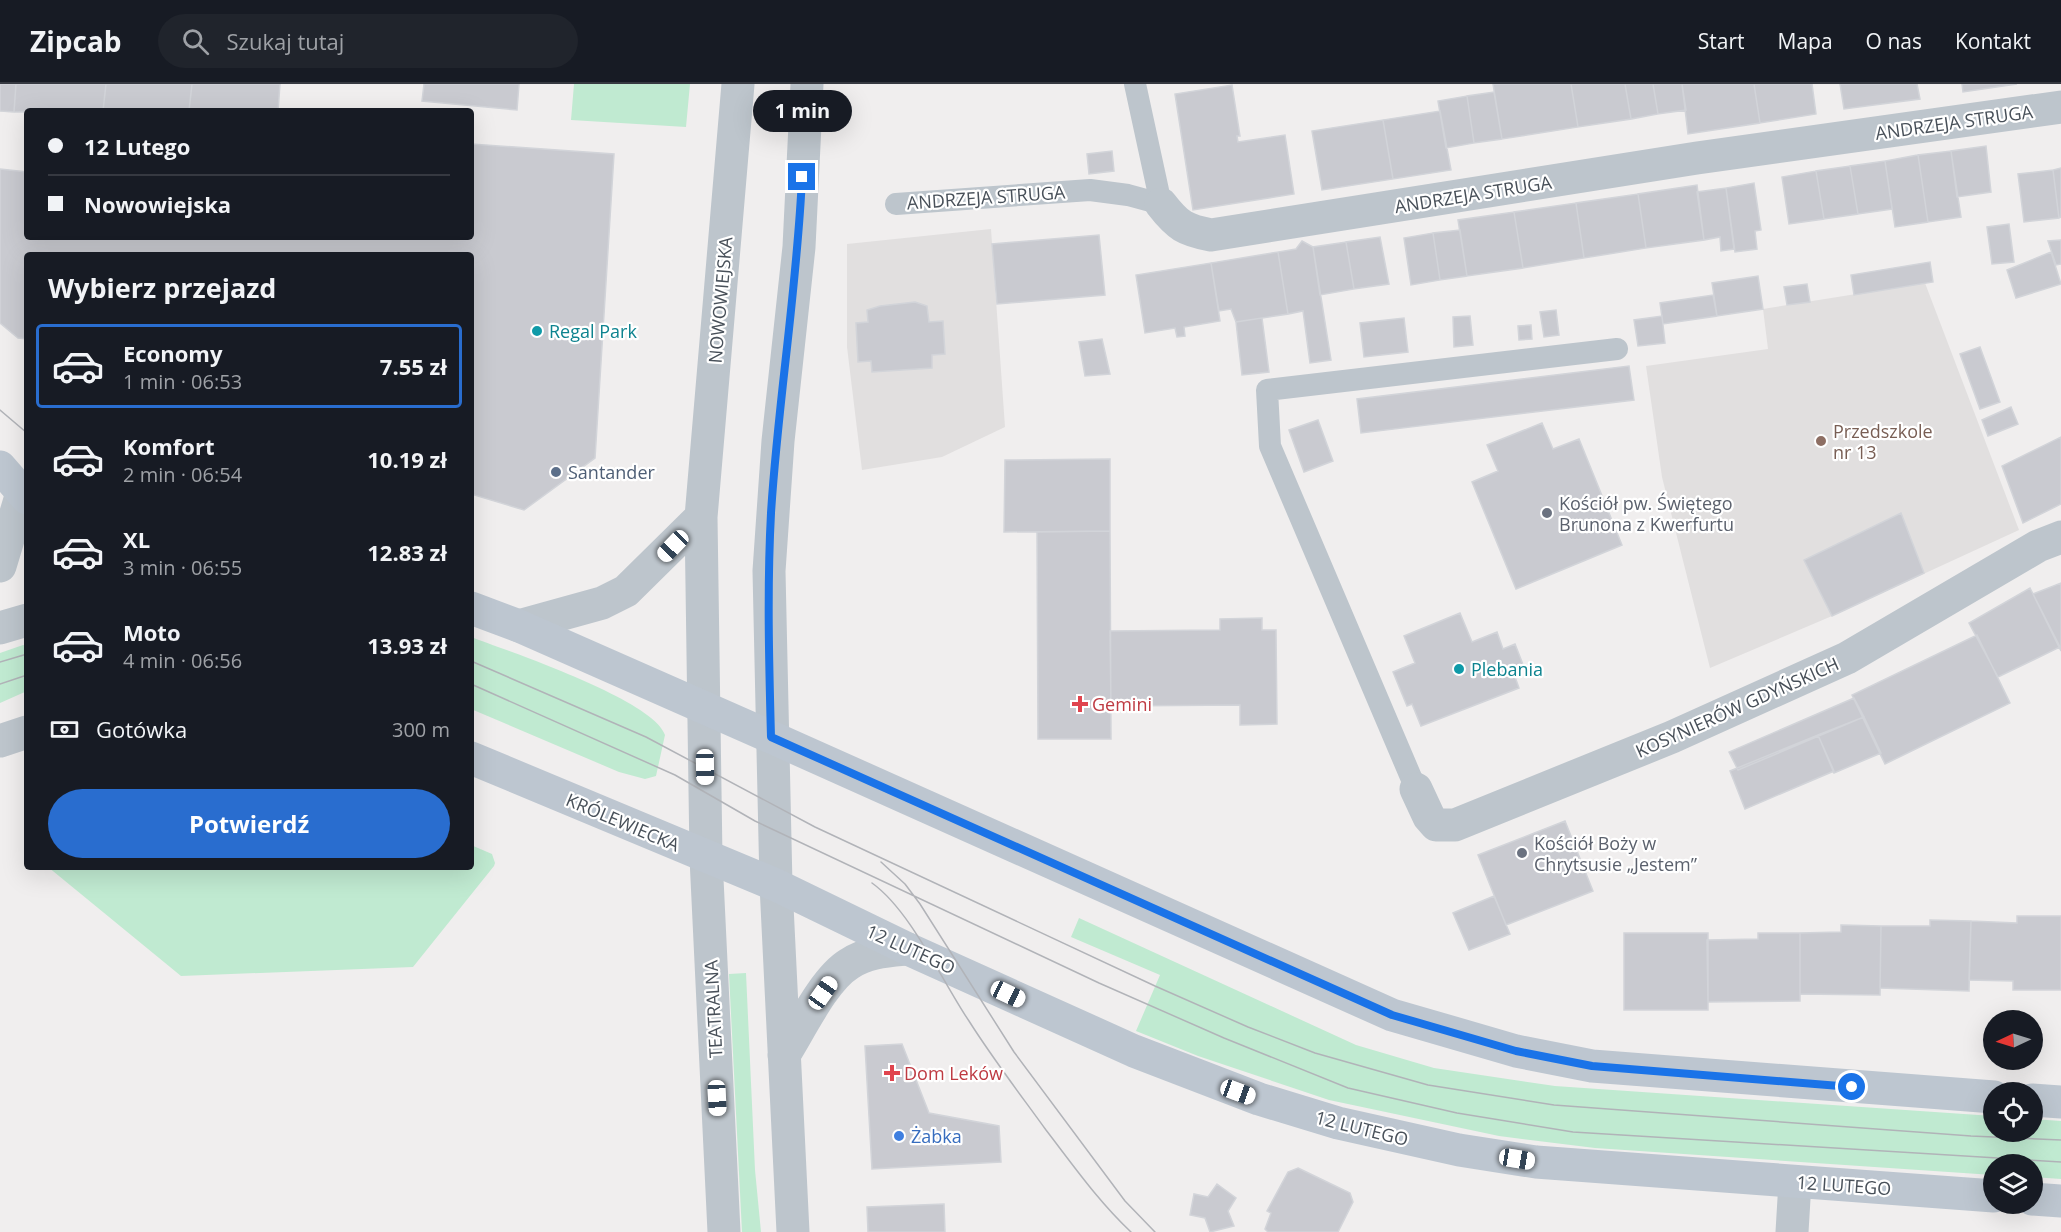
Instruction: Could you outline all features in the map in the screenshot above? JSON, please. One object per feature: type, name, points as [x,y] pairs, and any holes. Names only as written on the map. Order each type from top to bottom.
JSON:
[{"type":"main road","points":[[0,467],[24,501]]},
{"type":"main road","points":[[474,609],[519,626],[705,710],[771,737],[1392,1015],[1454,1035],[1516,1051],[1592,1066],[1983,1096]]},
{"type":"main road","name":"KRÓLEWIECKA","points":[[474,759],[706,858],[776,885]]},
{"type":"main road","name":"12 LUTEGO","points":[[776,885],[908,949],[1197,1077],[1259,1100],[1338,1123],[1440,1146],[1536,1162],[1983,1195]]},
{"type":"main road","points":[[2043,1101],[2061,1102]]},
{"type":"main road","points":[[2043,1200],[2061,1201]]},
{"type":"street","name":"NOWOWIEJSKA","points":[[706,858],[701,517],[738,84]]},
{"type":"street","points":[[794,1232],[776,885],[768,616],[771,512],[799,247],[807,84]]},
{"type":"street","name":"ANDRZEJA STRUGA","points":[[1161,204],[1173,219],[1188,231],[1211,235],[1697,158],[2061,107]]},
{"type":"street","points":[[0,566],[24,505]]},
{"type":"street","points":[[519,626],[602,603],[626,591],[701,517]]},
{"type":"street","name":"KOSYNIERÓW GDYŃSKICH","points":[[1416,789],[1429,817],[1436,825],[1455,825],[1672,737],[1847,658],[2038,546],[2061,537]]},
{"type":"street","points":[[0,628],[24,621]]},
{"type":"street","points":[[0,741],[24,733]]},
{"type":"street","name":"TEATRALNA","points":[[706,858],[724,1232]]},
{"type":"street","points":[[784,1055],[833,979],[847,965],[879,952],[908,949]]},
{"type":"street","points":[[1792,1232],[1795,1182]]},
{"type":"lane","points":[[1135,84],[1161,204]]},
{"type":"lane","name":"ANDRZEJA STRUGA","points":[[896,204],[1090,190],[1128,195],[1161,204]]},
{"type":"lane","points":[[1416,789],[1270,446],[1267,390],[1617,349]]},
{"type":"shaded area","points":[[991,229],[1005,427],[942,457],[862,470],[847,347],[847,244]]},
{"type":"shaded area","name":"Przedszkole nr 13","points":[[1925,283],[2019,530],[1832,616],[1710,668],[1662,477],[1646,366],[1768,349],[1763,309]]},
{"type":"green space","points":[[574,84],[690,84],[686,127],[571,120]]},
{"type":"green space","points":[[474,638],[609,692],[655,721],[665,735],[656,776],[645,779],[619,772],[474,710]]},
{"type":"green space","points":[[24,645],[24,692],[0,703],[0,653]]},
{"type":"green space","points":[[474,846],[492,854],[494,866],[413,967],[181,976],[52,870],[474,870]]},
{"type":"green space","points":[[1079,918],[1356,1045],[1434,1068],[1555,1086],[1983,1115],[1983,1142],[2043,1142],[2043,1120],[2061,1121],[2061,1179],[2043,1178],[2043,1154],[1983,1154],[1983,1174],[1595,1148],[1499,1136],[1329,1100],[1198,1056],[1136,1031],[1160,975],[1071,937]]},
{"type":"green space","points":[[746,973],[755,1170],[761,1232],[742,1232],[729,974]]},
{"type":"building","points":[[0,84],[16,84],[14,112],[0,111]]},
{"type":"building","points":[[16,84],[106,84],[103,108],[24,108],[24,112],[14,112]]},
{"type":"building","points":[[106,84],[192,84],[189,108],[103,108]]},
{"type":"building","points":[[192,84],[280,84],[278,108],[189,108]]},
{"type":"building","points":[[424,84],[519,84],[517,110],[422,101]]},
{"type":"building","points":[[1493,84],[1571,84],[1578,127],[1502,139]]},
{"type":"building","points":[[1571,84],[1625,84],[1631,119],[1578,127]]},
{"type":"building","points":[[1625,84],[1653,84],[1658,114],[1631,119]]},
{"type":"building","points":[[1653,84],[1682,84],[1686,110],[1658,114]]},
{"type":"building","points":[[1682,84],[1754,84],[1760,123],[1688,134]]},
{"type":"building","points":[[1754,84],[1812,84],[1816,114],[1760,123]]},
{"type":"building","points":[[1840,84],[1917,84],[1920,99],[1844,109]]},
{"type":"building","points":[[1962,84],[2017,84],[1963,92]]},
{"type":"building","points":[[1232,85],[1240,136],[1237,136],[1238,142],[1285,135],[1294,194],[1193,210],[1175,94]]},
{"type":"building","points":[[1494,92],[1502,139],[1474,143],[1467,96]]},
{"type":"building","points":[[1467,96],[1474,143],[1446,148],[1438,101]]},
{"type":"building","points":[[1440,111],[1451,170],[1393,179],[1383,120]]},
{"type":"building","points":[[1383,120],[1393,179],[1322,190],[1312,131]]},
{"type":"building","name":"Regal Park","points":[[474,144],[614,154],[595,458],[524,510],[474,495],[474,252],[24,252],[24,339],[18,338],[0,323],[0,169],[24,172],[24,240],[474,240]]},
{"type":"building","points":[[1986,146],[1991,192],[1957,197],[1951,151]]},
{"type":"building","points":[[1112,151],[1114,171],[1089,174],[1087,154]]},
{"type":"building","points":[[1951,151],[1961,217],[1928,222],[1918,155]]},
{"type":"building","points":[[1918,155],[1928,222],[1895,227],[1885,161]]},
{"type":"building","points":[[1885,161],[1892,209],[1858,214],[1850,166]]},
{"type":"building","points":[[1850,166],[1858,214],[1824,219],[1816,171]]},
{"type":"building","points":[[2061,168],[2061,217],[2059,218],[2053,170]]},
{"type":"building","points":[[2053,170],[2059,218],[2024,222],[2018,174]]},
{"type":"building","points":[[1816,171],[1824,219],[1789,224],[1782,177]]},
{"type":"building","points":[[1754,183],[1761,230],[1755,231],[1757,249],[1735,252],[1726,188]]},
{"type":"building","points":[[1697,185],[1704,240],[1646,248],[1638,194]]},
{"type":"building","points":[[1726,188],[1734,249],[1721,251],[1720,237],[1704,240],[1697,192]]},
{"type":"building","points":[[1638,194],[1646,248],[1584,258],[1576,203]]},
{"type":"building","points":[[1576,203],[1584,258],[1523,268],[1514,212]]},
{"type":"building","points":[[1514,212],[1523,268],[1467,276],[1458,220]]},
{"type":"building","points":[[2009,224],[2014,262],[1992,264],[1987,227]]},
{"type":"building","points":[[1460,230],[1467,276],[1440,280],[1433,233]]},
{"type":"building","points":[[1433,233],[1440,280],[1411,285],[1404,238]]},
{"type":"building","points":[[1099,235],[1105,295],[997,304],[992,244]]},
{"type":"building","points":[[1380,237],[1389,284],[1354,289],[1346,242]]},
{"type":"building","points":[[2061,240],[2061,264],[2056,265],[2048,241]]},
{"type":"building","points":[[1302,241],[1313,247],[1331,360],[1310,363],[1303,311],[1288,314],[1278,252],[1296,249]]},
{"type":"building","points":[[1346,242],[1354,289],[1320,295],[1313,247]]},
{"type":"building","points":[[1278,252],[1288,314],[1236,322],[1231,309],[1219,311],[1211,263]]},
{"type":"building","points":[[2051,252],[2061,284],[2016,298],[2007,270]]},
{"type":"building","points":[[1930,262],[1933,282],[1854,295],[1851,275]]},
{"type":"building","points":[[1211,263],[1220,321],[1184,327],[1185,336],[1177,337],[1175,328],[1145,333],[1136,275]]},
{"type":"building","points":[[1758,276],[1763,309],[1717,316],[1712,283]]},
{"type":"building","points":[[1807,284],[1810,302],[1787,305],[1784,287]]},
{"type":"building","points":[[1713,295],[1717,316],[1663,324],[1660,303]]},
{"type":"building","points":[[915,302],[927,306],[929,322],[943,321],[945,354],[932,355],[932,368],[872,372],[871,361],[858,362],[856,323],[868,322],[867,310],[880,306]]},
{"type":"building","points":[[1556,310],[1559,335],[1544,337],[1540,312]]},
{"type":"building","points":[[1470,316],[1473,345],[1454,347],[1453,317]]},
{"type":"building","points":[[1662,316],[1665,343],[1638,346],[1634,320]]},
{"type":"building","points":[[1262,318],[1269,372],[1242,375],[1236,322]]},
{"type":"building","points":[[1404,318],[1408,352],[1364,357],[1360,323]]},
{"type":"building","points":[[1531,325],[1532,339],[1519,340],[1518,326]]},
{"type":"building","points":[[1102,339],[1110,374],[1085,376],[1079,342]]},
{"type":"building","points":[[1980,347],[2000,402],[1980,409],[1960,354]]},
{"type":"building","points":[[1629,366],[1634,400],[1361,433],[1357,399]]},
{"type":"building","points":[[2011,407],[2018,424],[1988,436],[1982,420]]},
{"type":"building","points":[[1318,420],[1333,461],[1304,472],[1289,430]]},
{"type":"building","name":"Kościół pw. Świętego Brunona z Kwerfurtu","points":[[1542,423],[1553,449],[1579,439],[1622,545],[1516,589],[1472,482],[1498,471],[1487,445]]},
{"type":"building","points":[[2061,437],[2061,504],[2023,523],[2002,466]]},
{"type":"building","points":[[1110,459],[1110,531],[1004,532],[1005,460]]},
{"type":"building","points":[[1901,513],[1924,573],[1832,616],[1804,560]]},
{"type":"building","points":[[1110,531],[1111,739],[1038,739],[1037,532]]},
{"type":"building","points":[[2061,583],[2061,651],[2033,594]]},
{"type":"building","points":[[2030,588],[2060,647],[1998,677],[1969,623]]},
{"type":"building","name":"Plebania","points":[[1460,613],[1472,642],[1497,632],[1503,649],[1515,644],[1524,667],[1513,671],[1519,688],[1421,726],[1412,704],[1407,706],[1393,672],[1415,663],[1404,636]]},
{"type":"building","points":[[1262,618],[1262,630],[1276,630],[1277,724],[1240,725],[1240,705],[1111,706],[1110,631],[1220,630],[1220,619]]},
{"type":"building","points":[[1977,635],[2010,703],[1885,764],[1852,695]]},
{"type":"building","points":[[1854,698],[1864,717],[1738,770],[1729,752]]},
{"type":"building","points":[[1864,717],[1881,753],[1834,773],[1818,735]]},
{"type":"building","points":[[1818,735],[1834,771],[1745,809],[1730,771]]},
{"type":"building","points":[[1565,821],[1593,891],[1506,925],[1478,855]]},
{"type":"building","points":[[1494,896],[1510,934],[1469,950],[1453,913]]},
{"type":"building","points":[[2017,916],[2061,916],[2061,990],[2013,990],[2013,981],[1969,980],[1971,921],[2017,923]]},
{"type":"building","points":[[1930,920],[1971,921],[1969,991],[1880,988],[1881,926],[1930,926]]},
{"type":"building","points":[[1841,925],[1881,926],[1880,995],[1800,994],[1800,933],[1841,932]]},
{"type":"building","points":[[1624,933],[1708,933],[1708,1010],[1624,1010]]},
{"type":"building","points":[[1758,933],[1800,933],[1800,1001],[1708,1002],[1707,940],[1758,939]]},
{"type":"building","points":[[902,1044],[929,1113],[999,1126],[1001,1162],[872,1169],[865,1046]]},
{"type":"building","points":[[1298,1168],[1350,1193],[1353,1202],[1338,1232],[1268,1232],[1265,1229],[1271,1213],[1267,1211],[1288,1172]]},
{"type":"building","points":[[1217,1184],[1236,1198],[1228,1211],[1234,1226],[1210,1232],[1205,1218],[1190,1215],[1194,1194],[1208,1197]]},
{"type":"building","points":[[944,1204],[945,1232],[868,1232],[867,1207]]},
{"type":"tram line","points":[[0,410],[24,430]]},
{"type":"tram line","points":[[0,662],[24,655]]},
{"type":"tram line","points":[[474,662],[646,737],[815,827],[1155,986],[1248,1027],[1315,1053],[1428,1085],[1554,1105],[1971,1136],[2061,1140]]},
{"type":"tram line","points":[[0,684],[24,676]]},
{"type":"tram line","points":[[474,685],[675,775],[755,821],[1099,983],[1224,1038],[1348,1088],[1457,1113],[1573,1132],[2061,1162]]},
{"type":"tram line","points":[[881,862],[905,884],[920,904],[1014,1052],[1125,1201],[1155,1232]]},
{"type":"tram line","points":[[872,883],[886,895],[913,928],[978,1035],[1046,1130],[1097,1195],[1131,1232]]},
{"type":"place","name":"Regal Park","points":[[537,331]]},
{"type":"place","name":"Przedszkole nr 13","points":[[1821,441]]},
{"type":"place","name":"Santander","points":[[556,472]]},
{"type":"place","name":"Kościół pw. Świętego Brunona z Kwerfurtu","points":[[1547,513]]},
{"type":"place","name":"Plebania","points":[[1459,669]]},
{"type":"place","name":"Gemini","points":[[1080,704]]},
{"type":"place","name":"Kościół Boży w Chrytsusie „Jestem”","points":[[1522,853]]},
{"type":"place","name":"Dom Leków","points":[[892,1073]]},
{"type":"place","name":"Żabka","points":[[899,1136]]},
{"type":"route","points":[[802,177],[799,247],[771,512],[768,627],[771,737],[1392,1015],[1454,1035],[1516,1051],[1592,1066],[1687,1076],[1852,1087]]}]
